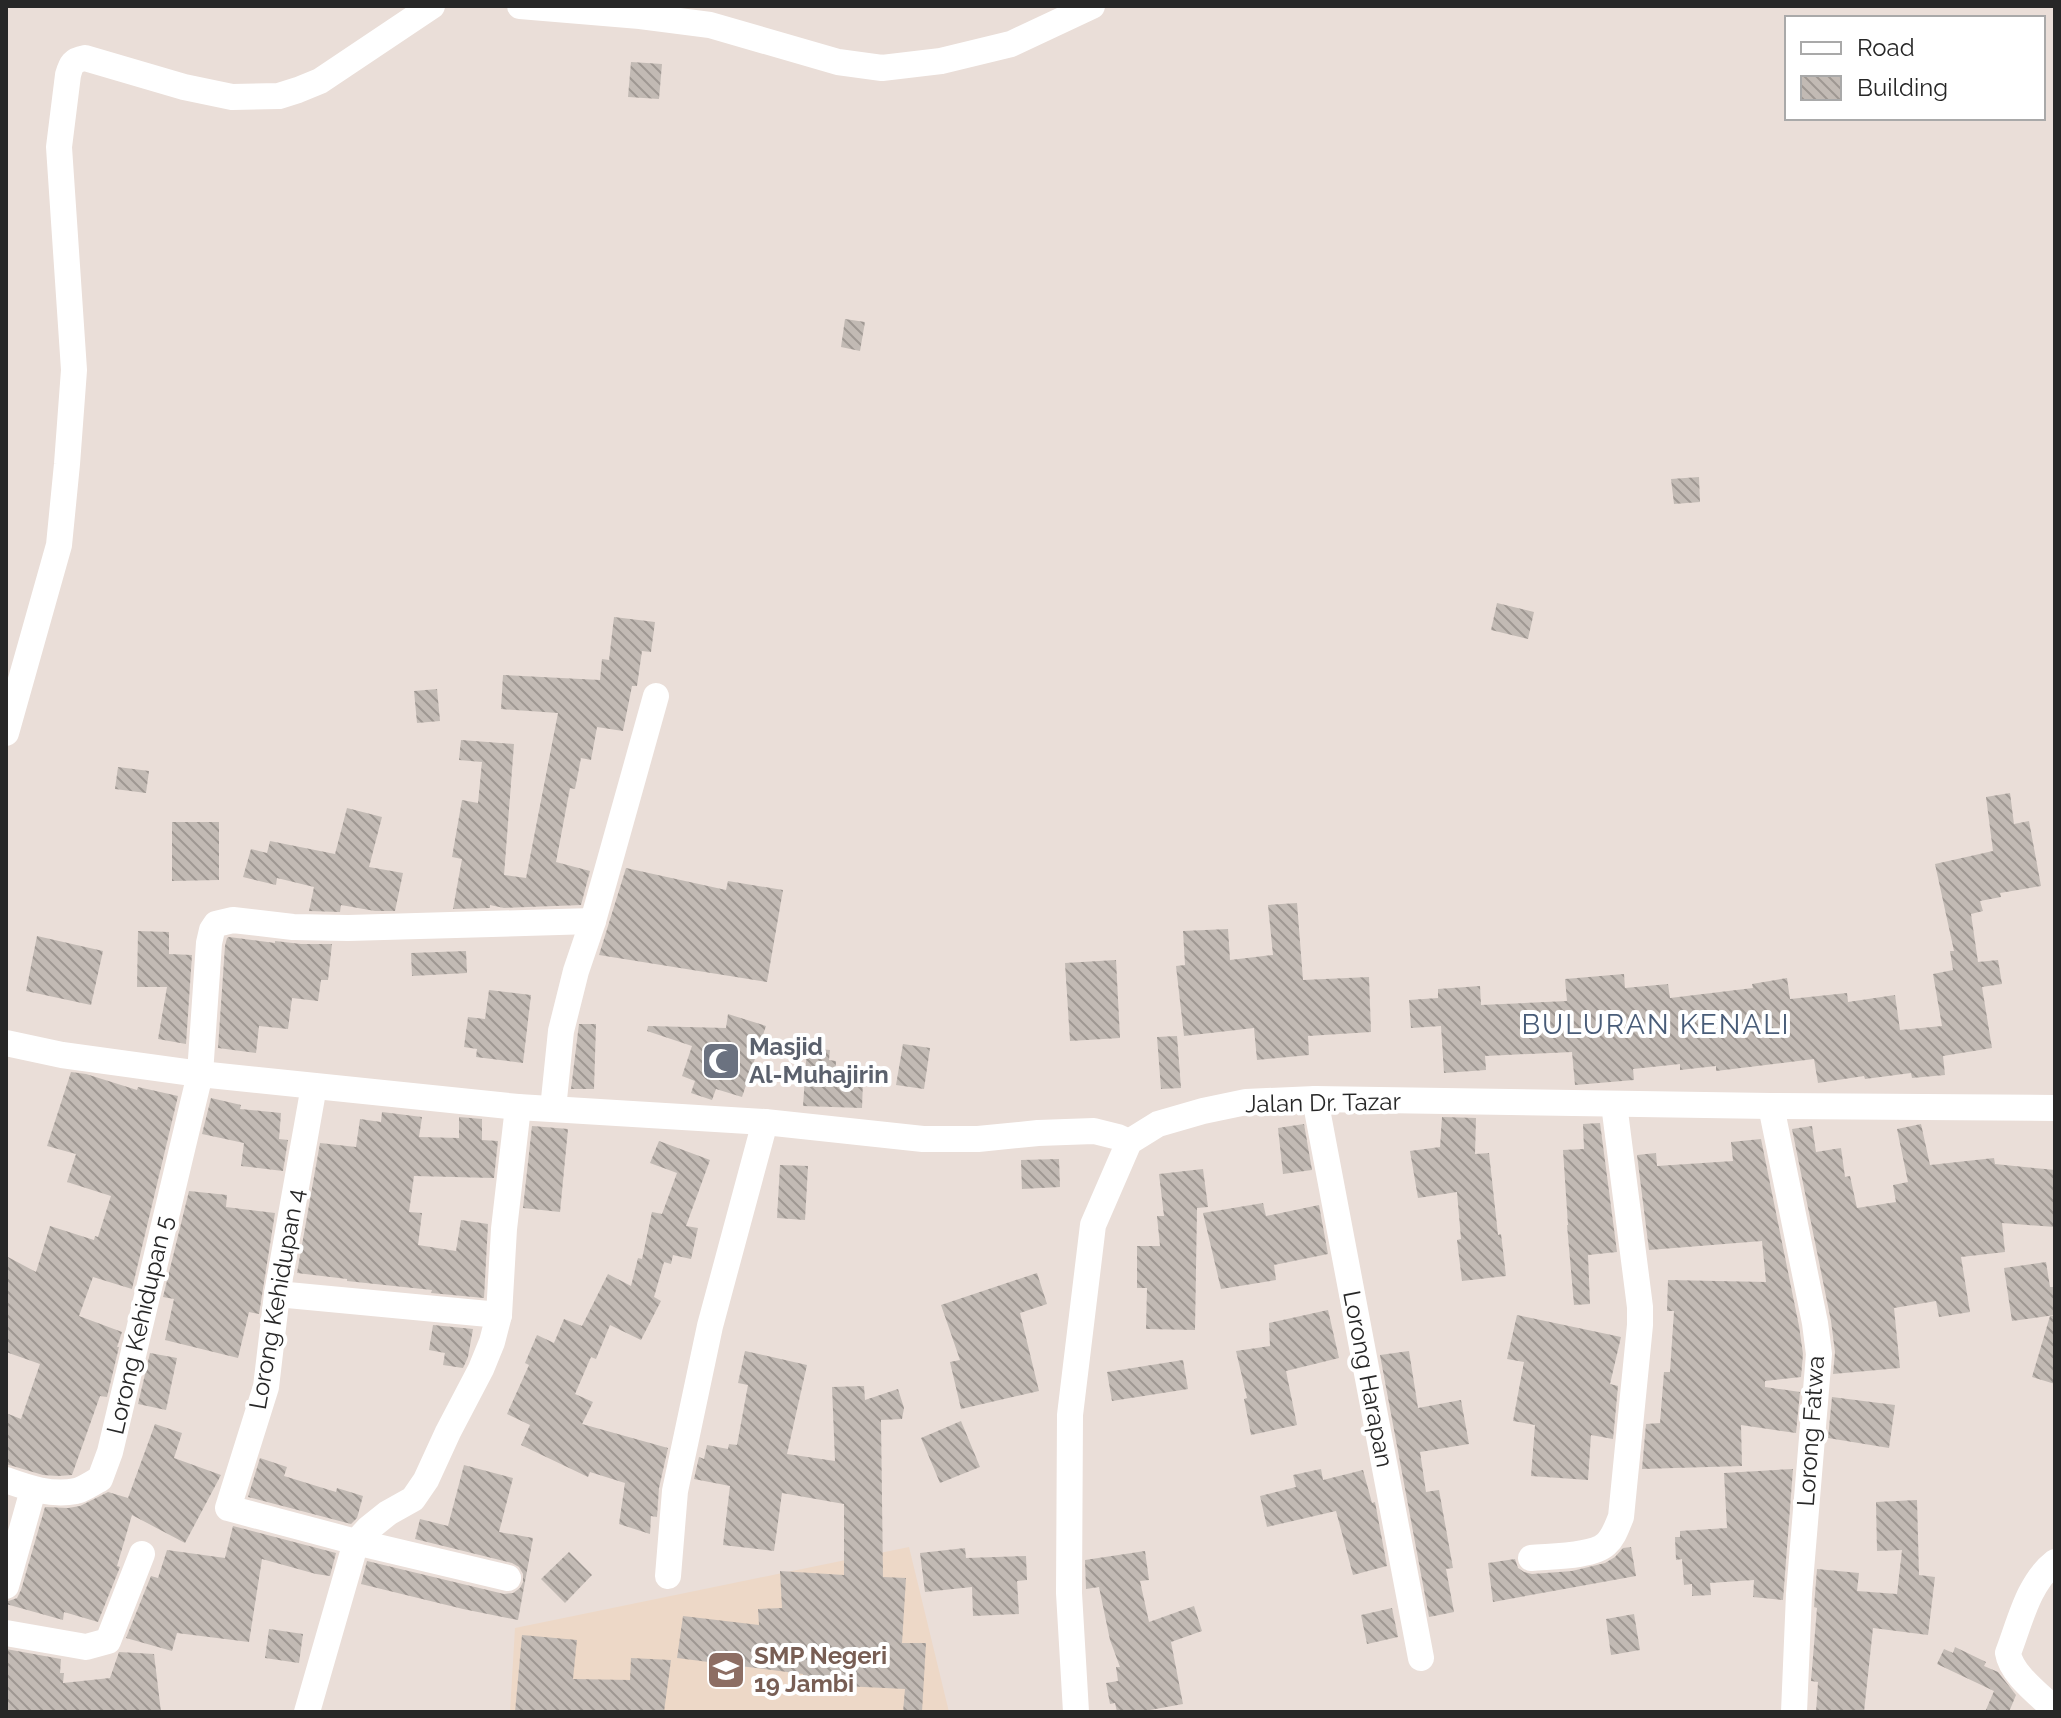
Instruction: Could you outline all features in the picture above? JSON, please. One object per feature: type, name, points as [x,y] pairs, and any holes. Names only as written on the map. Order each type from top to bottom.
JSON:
[{"type":"street","points":[[6,733],[59,545],[66,477],[74,370],[59,147],[71,64],[85,58],[184,87],[232,97],[279,96],[320,81],[432,6]]},
{"type":"street","points":[[520,6],[710,25],[838,62],[882,68],[941,61],[1011,44],[1092,6]]},
{"type":"street","points":[[553,1109],[561,1031],[656,696]]},
{"type":"street","name":"Lorong Kehidupan 5","points":[[6,1480],[33,1490],[58,1493],[79,1491],[100,1479],[110,1452],[200,1074],[209,943],[216,924],[233,920],[293,927],[348,928],[593,921]]},
{"type":"street","points":[[6,1043],[62,1055],[200,1074],[518,1107],[765,1122],[923,1139],[978,1139],[1094,1131],[1129,1142],[1093,1225],[1070,1415],[1069,1593],[1076,1712]]},
{"type":"street","name":"Lorong Kehidupan 4","points":[[314,1086],[277,1294],[266,1387],[228,1508],[356,1542]]},
{"type":"street","name":"Jalan Dr. Tazar","points":[[1129,1142],[1158,1124],[1203,1111],[1246,1102],[1315,1099],[2055,1108]]},
{"type":"street","name":"Lorong Harapan","points":[[1315,1099],[1421,1658]]},
{"type":"street","points":[[1531,1558],[1594,1551],[1605,1545],[1614,1534],[1621,1517],[1640,1344],[1640,1307],[1614,1104]]},
{"type":"street","name":"Lorong Fatwa","points":[[1771,1106],[1819,1354],[1799,1594],[1794,1712]]},
{"type":"street","points":[[307,1712],[356,1542],[388,1513],[413,1499],[426,1480],[492,1342],[499,1315],[504,1229],[518,1107]]},
{"type":"street","points":[[668,1576],[675,1491],[710,1326],[765,1122]]},
{"type":"street","points":[[277,1294],[499,1315]]},
{"type":"street","points":[[6,1586],[33,1490]]},
{"type":"street","points":[[356,1542],[508,1578]]},
{"type":"street","points":[[6,1633],[86,1647],[108,1641],[142,1554]]},
{"type":"street","points":[[2055,1562],[2045,1570],[2031,1592],[2008,1653],[2014,1670],[2055,1710]]},
{"type":"shaded area","name":"SMP Negeri 19 Jambi","points":[[909,1547],[949,1712],[510,1712],[515,1628]]},
{"type":"building","points":[[631,62],[662,64],[659,99],[628,97]]},
{"type":"building","points":[[845,319],[865,322],[860,351],[841,347]]},
{"type":"building","points":[[1699,477],[1700,502],[1674,504],[1671,479]]},
{"type":"building","points":[[1497,603],[1534,612],[1528,639],[1491,630]]},
{"type":"building","points":[[614,617],[655,622],[651,652],[642,651],[637,686],[632,686],[623,731],[597,727],[591,760],[581,758],[575,789],[570,788],[556,862],[590,871],[581,905],[504,908],[490,905],[490,908],[453,909],[462,859],[452,857],[462,800],[478,803],[482,762],[459,760],[461,740],[514,744],[504,875],[526,878],[558,713],[501,709],[503,675],[600,680],[602,659],[609,660]]},
{"type":"building","points":[[437,689],[440,721],[417,723],[414,691]]},
{"type":"building","points":[[118,767],[149,771],[146,793],[115,789]]},
{"type":"building","points":[[2010,793],[2014,824],[2029,821],[2041,886],[2000,893],[2001,897],[1980,901],[1983,911],[1971,914],[1978,962],[1998,960],[2002,984],[1982,987],[1992,1048],[1943,1056],[1945,1075],[1912,1078],[1911,1073],[1818,1083],[1814,1059],[1716,1071],[1716,1066],[1680,1070],[1680,1064],[1633,1069],[1634,1080],[1575,1085],[1572,1052],[1485,1056],[1486,1070],[1444,1073],[1441,1026],[1411,1028],[1409,1000],[1438,998],[1438,989],[1480,986],[1481,1005],[1567,1001],[1565,979],[1624,974],[1625,988],[1668,984],[1670,998],[1753,988],[1752,984],[1787,978],[1790,999],[1847,993],[1848,1002],[1895,995],[1900,1030],[1942,1026],[1933,974],[1953,970],[1950,951],[1954,951],[1935,864],[1993,851],[1986,797]]},
{"type":"building","points":[[347,808],[382,817],[369,867],[403,873],[395,911],[341,905],[340,912],[309,911],[314,887],[277,878],[276,885],[243,877],[251,849],[267,853],[270,841],[335,854]]},
{"type":"building","points":[[172,822],[219,822],[219,880],[172,881]]},
{"type":"building","points":[[626,868],[726,890],[728,881],[783,890],[767,982],[599,955]]},
{"type":"building","points":[[1297,903],[1303,980],[1369,977],[1371,1032],[1308,1036],[1309,1055],[1257,1060],[1254,1028],[1184,1036],[1176,966],[1185,965],[1183,931],[1228,929],[1230,960],[1273,955],[1268,905]]},
{"type":"building","points":[[138,931],[169,932],[169,954],[192,955],[186,1044],[158,1039],[167,987],[137,987]]},
{"type":"building","points":[[37,936],[103,951],[91,1005],[26,991]]},
{"type":"building","points":[[229,937],[275,943],[332,944],[328,980],[321,980],[318,1001],[292,998],[288,1029],[259,1026],[256,1053],[218,1048],[225,946]]},
{"type":"building","points":[[466,951],[467,973],[412,976],[411,953]]},
{"type":"building","points":[[1116,960],[1120,1038],[1070,1041],[1065,963]]},
{"type":"building","points":[[489,990],[531,995],[523,1063],[476,1057],[477,1049],[464,1047],[468,1017],[485,1019]]},
{"type":"building","name":"Masjid Al-Muhajirin","points":[[728,1014],[766,1026],[742,1097],[716,1089],[712,1100],[691,1093],[695,1081],[682,1076],[692,1046],[647,1031],[648,1026],[726,1028]]},
{"type":"building","points":[[579,1024],[596,1024],[594,1089],[571,1089]]},
{"type":"building","points":[[1177,1036],[1181,1088],[1161,1089],[1157,1037]]},
{"type":"building","points":[[903,1044],[930,1048],[924,1089],[896,1085]]},
{"type":"building","points":[[807,1048],[830,1050],[829,1060],[836,1061],[835,1080],[863,1081],[862,1108],[803,1106]]},
{"type":"building","points":[[71,1072],[137,1090],[138,1087],[178,1096],[132,1289],[93,1277],[79,1316],[122,1332],[107,1397],[100,1396],[72,1475],[58,1476],[6,1464],[6,1413],[21,1419],[40,1364],[6,1352],[6,1256],[36,1272],[50,1226],[94,1240],[95,1236],[98,1237],[111,1196],[67,1182],[76,1154],[47,1146]]},
{"type":"building","points":[[211,1098],[241,1105],[240,1109],[281,1113],[279,1139],[288,1140],[283,1171],[241,1166],[244,1143],[202,1134]]},
{"type":"building","points":[[382,1112],[422,1117],[419,1137],[459,1138],[459,1117],[482,1119],[482,1140],[498,1141],[494,1178],[414,1176],[409,1212],[422,1213],[418,1245],[456,1251],[461,1220],[488,1224],[484,1298],[297,1273],[320,1143],[356,1147],[360,1119],[381,1122]]},
{"type":"building","points":[[1442,1117],[1476,1118],[1475,1154],[1489,1153],[1506,1276],[1462,1281],[1457,1240],[1461,1239],[1457,1192],[1418,1198],[1410,1151],[1440,1147]]},
{"type":"building","points":[[1600,1123],[1617,1252],[1588,1255],[1590,1304],[1574,1305],[1563,1150],[1584,1149],[1583,1124]]},
{"type":"building","points":[[1304,1124],[1312,1170],[1283,1174],[1278,1128]]},
{"type":"building","points":[[1921,1124],[1930,1165],[1994,1158],[1995,1164],[2055,1170],[2055,1227],[2002,1223],[2005,1252],[1961,1257],[1970,1312],[1939,1317],[1936,1301],[1894,1308],[1900,1368],[1833,1374],[1835,1352],[1831,1321],[1792,1129],[1812,1126],[1816,1152],[1841,1148],[1845,1177],[1850,1176],[1857,1208],[1896,1202],[1893,1185],[1908,1182],[1897,1129]]},
{"type":"building","points":[[532,1126],[568,1129],[560,1212],[523,1208]]},
{"type":"building","points":[[1761,1139],[1803,1354],[1801,1377],[1765,1381],[1765,1387],[1800,1392],[1796,1433],[1741,1425],[1742,1466],[1642,1469],[1646,1424],[1660,1423],[1664,1372],[1670,1372],[1674,1311],[1667,1311],[1668,1280],[1766,1282],[1762,1241],[1649,1250],[1637,1155],[1656,1153],[1657,1166],[1733,1161],[1731,1142]]},
{"type":"building","points":[[659,1141],[710,1160],[686,1226],[698,1228],[691,1259],[673,1255],[671,1264],[664,1262],[654,1297],[661,1301],[641,1340],[610,1325],[596,1359],[591,1357],[575,1394],[593,1402],[582,1424],[668,1448],[659,1488],[657,1517],[651,1516],[650,1534],[619,1524],[625,1483],[590,1472],[588,1477],[521,1445],[530,1425],[507,1414],[529,1365],[525,1363],[537,1335],[554,1343],[564,1319],[582,1326],[608,1274],[631,1286],[638,1258],[642,1259],[652,1212],[662,1214],[677,1173],[650,1163]]},
{"type":"building","points":[[1059,1159],[1060,1187],[1022,1189],[1021,1160]]},
{"type":"building","points":[[780,1165],[808,1166],[805,1220],[777,1218]]},
{"type":"building","points":[[1203,1169],[1208,1207],[1197,1208],[1195,1330],[1146,1329],[1147,1288],[1137,1288],[1137,1246],[1160,1246],[1157,1216],[1164,1216],[1159,1174]]},
{"type":"building","points":[[189,1191],[227,1195],[226,1207],[275,1213],[259,1314],[249,1312],[238,1358],[165,1340],[174,1299],[163,1297]]},
{"type":"building","points":[[1263,1203],[1266,1216],[1319,1205],[1328,1254],[1274,1265],[1276,1280],[1221,1289],[1203,1213]]},
{"type":"building","points":[[2046,1262],[2050,1287],[2055,1287],[2055,1315],[2012,1321],[2004,1268]]},
{"type":"building","points":[[1037,1273],[1047,1304],[1020,1313],[1039,1391],[961,1409],[950,1362],[960,1360],[941,1305]]},
{"type":"building","points":[[1328,1310],[1339,1358],[1286,1371],[1297,1425],[1251,1435],[1244,1399],[1247,1398],[1236,1351],[1270,1346],[1269,1323]]},
{"type":"building","points":[[1517,1315],[1621,1337],[1610,1384],[1618,1386],[1613,1439],[1591,1435],[1588,1480],[1531,1476],[1535,1425],[1513,1421],[1524,1362],[1507,1359]]},
{"type":"building","points":[[2050,1316],[2055,1316],[2055,1384],[2032,1377]]},
{"type":"building","points":[[433,1325],[473,1329],[463,1368],[443,1365],[445,1353],[429,1350]]},
{"type":"building","points":[[745,1351],[807,1365],[787,1454],[835,1461],[832,1387],[864,1386],[865,1400],[898,1389],[904,1408],[902,1419],[881,1420],[883,1577],[906,1578],[902,1643],[926,1643],[922,1712],[903,1712],[905,1689],[803,1684],[803,1674],[677,1658],[683,1616],[759,1625],[758,1609],[782,1608],[780,1571],[844,1575],[844,1504],[782,1493],[774,1551],[723,1545],[730,1486],[694,1479],[699,1457],[704,1459],[707,1445],[728,1449],[729,1444],[737,1445],[748,1385],[738,1383]]},
{"type":"building","points":[[1409,1351],[1418,1408],[1461,1400],[1469,1444],[1420,1452],[1426,1492],[1439,1490],[1453,1568],[1446,1569],[1454,1612],[1429,1617],[1380,1355]]},
{"type":"building","points":[[150,1353],[177,1358],[166,1410],[138,1404]]},
{"type":"building","points":[[1183,1360],[1188,1389],[1112,1401],[1107,1372]]},
{"type":"building","points":[[1832,1397],[1895,1405],[1889,1448],[1828,1438]]},
{"type":"building","points":[[961,1421],[980,1467],[940,1483],[921,1438]]},
{"type":"building","points":[[155,1424],[182,1433],[174,1458],[221,1475],[185,1543],[132,1515],[117,1566],[120,1567],[98,1622],[64,1612],[63,1620],[6,1604],[17,1598],[21,1590],[45,1507],[80,1506],[108,1492],[128,1498]]},
{"type":"building","points":[[260,1458],[287,1467],[284,1476],[336,1492],[337,1488],[363,1496],[357,1518],[351,1524],[248,1497]]},
{"type":"building","points":[[464,1465],[513,1478],[499,1532],[533,1538],[518,1620],[361,1584],[367,1561],[504,1594],[520,1588],[523,1574],[512,1563],[415,1539],[420,1519],[448,1526]]},
{"type":"building","points":[[1321,1469],[1323,1480],[1363,1470],[1372,1503],[1375,1502],[1387,1566],[1353,1575],[1336,1511],[1267,1527],[1260,1496],[1296,1487],[1293,1475]]},
{"type":"building","points":[[1793,1469],[1783,1600],[1753,1597],[1754,1580],[1710,1583],[1711,1595],[1692,1596],[1692,1584],[1684,1585],[1682,1559],[1676,1560],[1675,1537],[1680,1537],[1680,1531],[1727,1528],[1724,1473]]},
{"type":"building","points":[[1917,1500],[1919,1575],[1935,1577],[1928,1635],[1873,1628],[1864,1712],[1816,1712],[1818,1682],[1811,1681],[1817,1569],[1859,1573],[1857,1591],[1897,1594],[1902,1550],[1877,1551],[1876,1502]]},
{"type":"building","points":[[233,1526],[336,1553],[330,1576],[262,1559],[249,1642],[177,1633],[172,1651],[126,1638],[151,1576],[158,1578],[167,1550],[225,1558]]},
{"type":"building","points":[[1631,1547],[1636,1576],[1493,1602],[1488,1563],[1515,1559],[1518,1568],[1532,1574],[1572,1571],[1605,1563],[1623,1548]]},
{"type":"building","points":[[965,1548],[966,1558],[1026,1556],[1027,1580],[1017,1581],[1019,1614],[973,1616],[972,1587],[925,1592],[920,1553]]},
{"type":"building","points":[[1145,1551],[1149,1580],[1140,1581],[1149,1622],[1194,1606],[1202,1631],[1171,1642],[1183,1704],[1139,1712],[1117,1712],[1115,1703],[1110,1704],[1106,1683],[1118,1681],[1116,1667],[1120,1667],[1110,1640],[1099,1587],[1086,1589],[1085,1560]]},
{"type":"building","points":[[569,1552],[592,1575],[565,1603],[541,1579]]},
{"type":"building","points":[[1392,1608],[1398,1637],[1367,1644],[1361,1615]]},
{"type":"building","points":[[1634,1614],[1640,1650],[1611,1655],[1606,1619]]},
{"type":"building","points":[[269,1629],[303,1634],[299,1663],[265,1658]]},
{"type":"building","points":[[522,1635],[577,1640],[573,1679],[630,1680],[631,1658],[671,1660],[664,1712],[515,1712]]},
{"type":"building","points":[[1955,1647],[1986,1662],[1984,1666],[1998,1672],[2016,1695],[2009,1712],[1985,1712],[1994,1691],[1937,1664],[1944,1649],[1953,1653]]},
{"type":"building","points":[[6,1649],[61,1659],[63,1683],[110,1678],[119,1652],[154,1654],[161,1712],[6,1712]]},
{"type":"place","name":"Masjid Al-Muhajirin","points":[[721,1061]]},
{"type":"place","name":"SMP Negeri 19 Jambi","points":[[726,1670]]},
{"type":"district","name":"BULURAN KENALI","points":[[1656,1024]]}]
